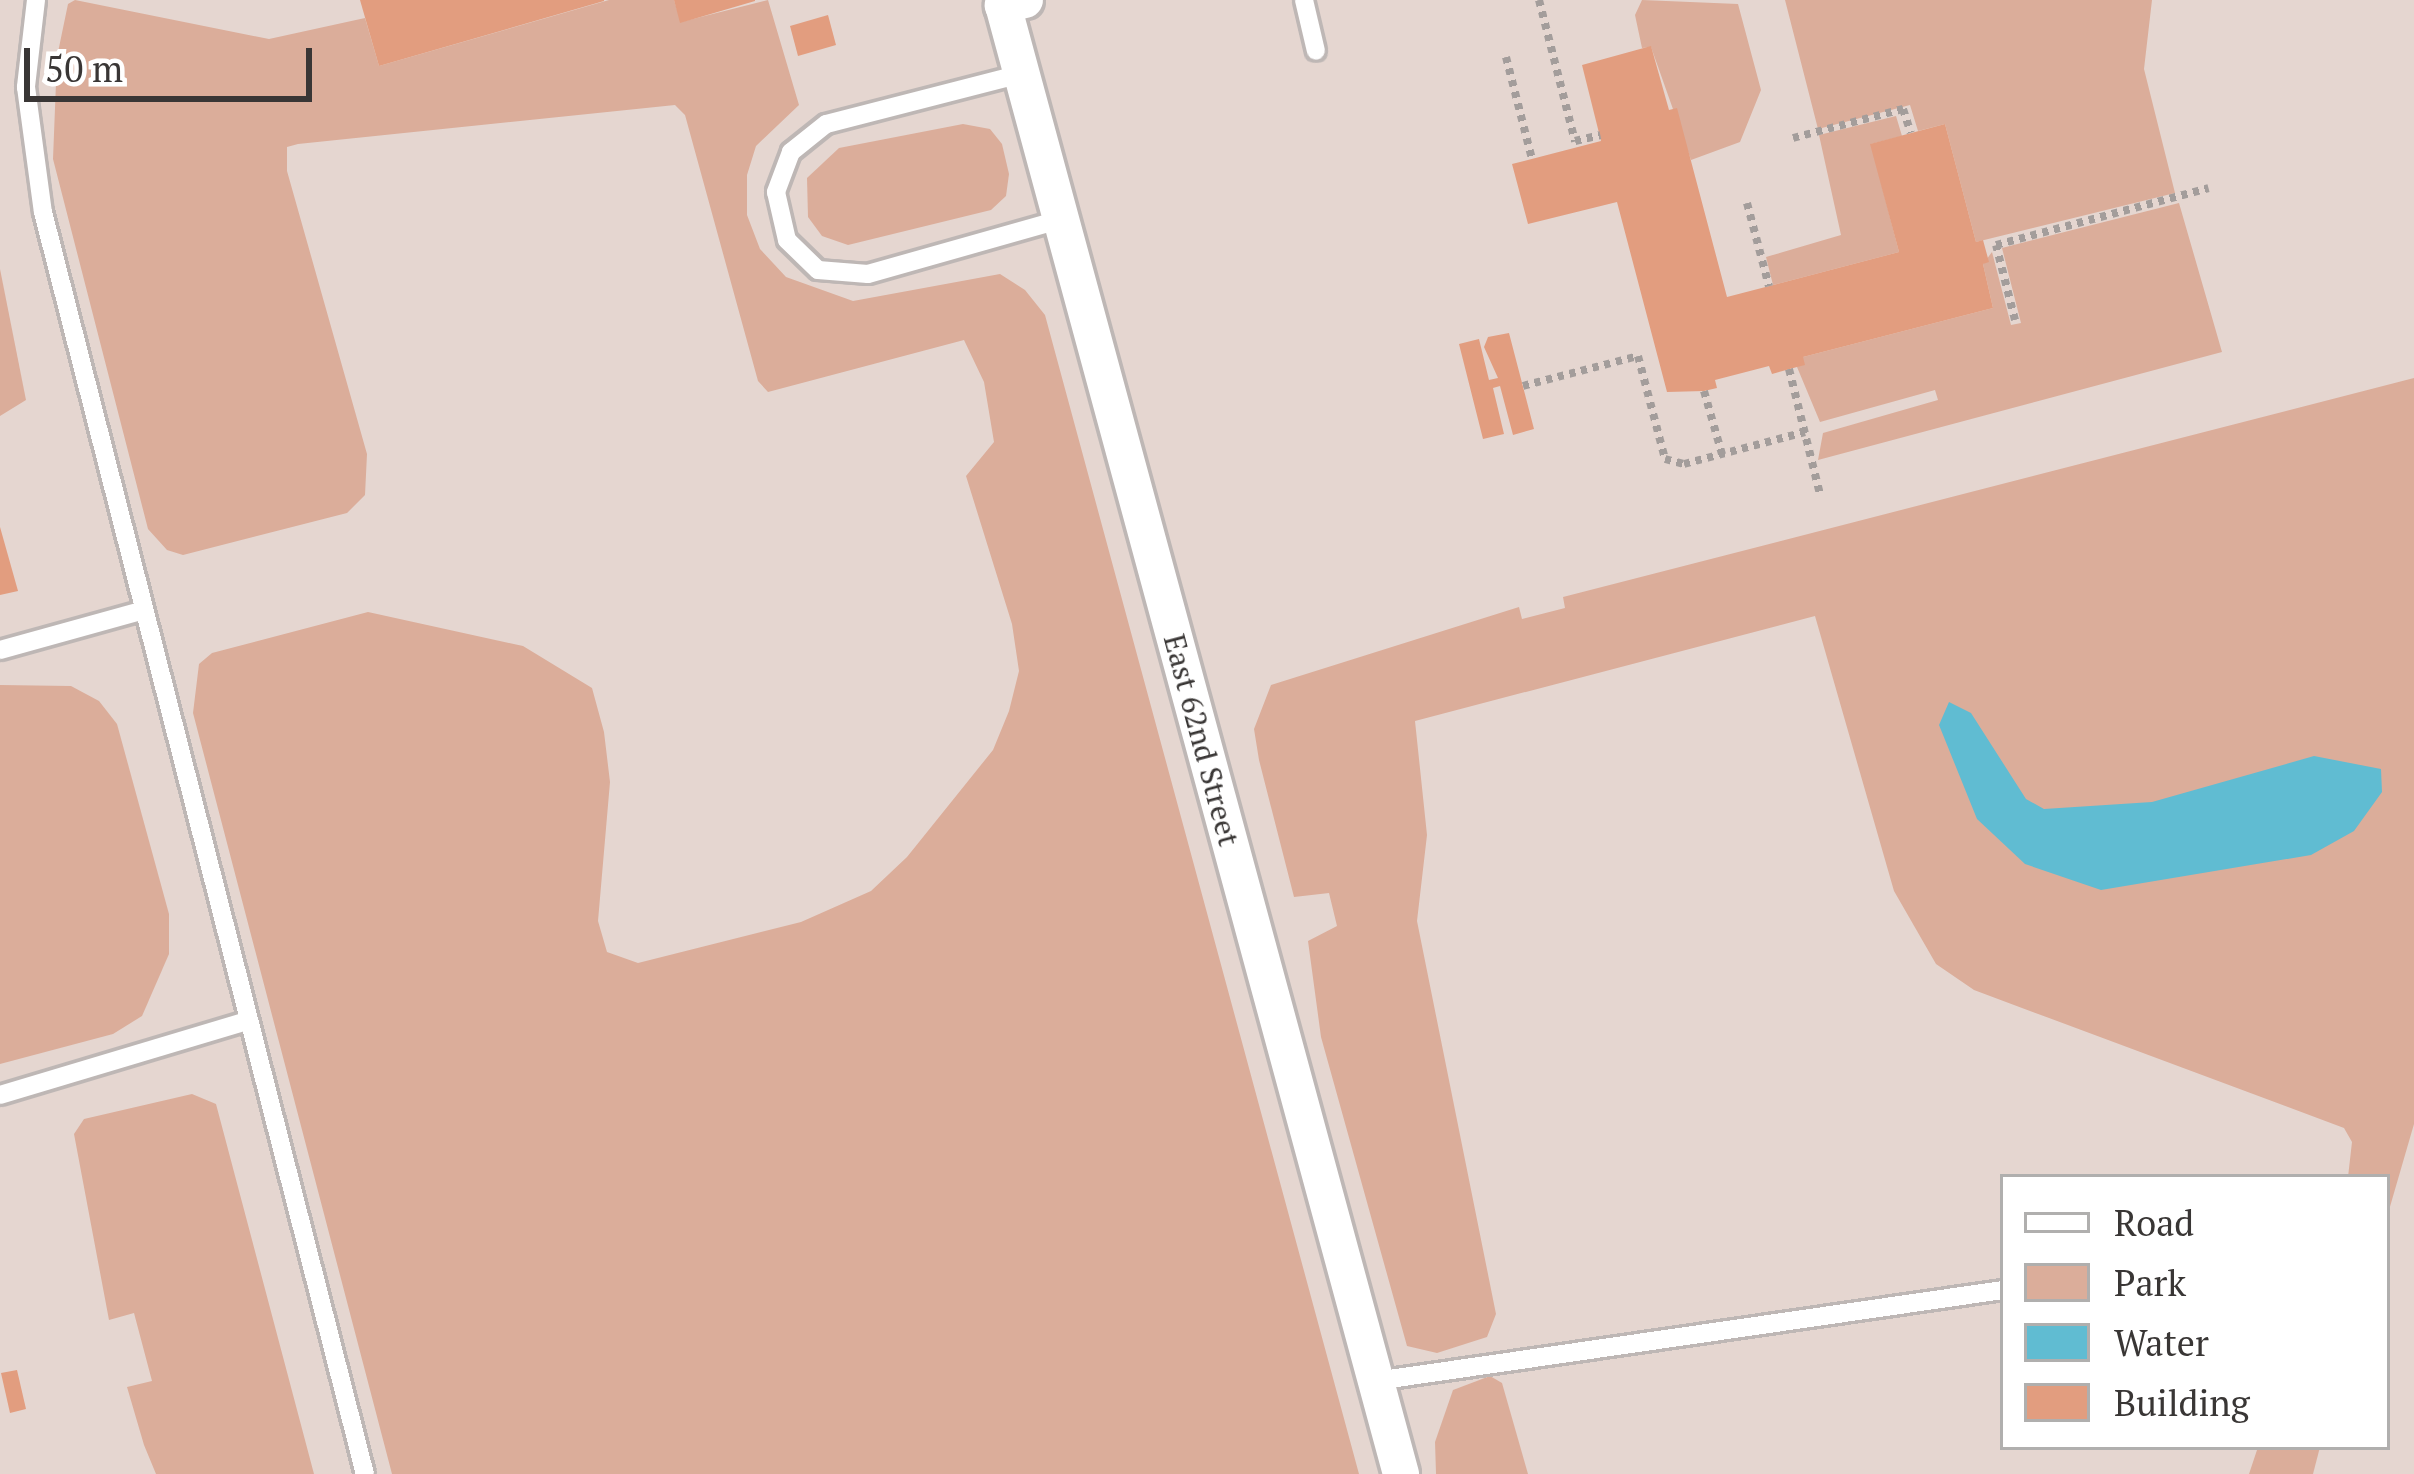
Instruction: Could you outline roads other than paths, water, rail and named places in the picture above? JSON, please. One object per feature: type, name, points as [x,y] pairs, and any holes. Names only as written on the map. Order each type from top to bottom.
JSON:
[{"type":"street","name":"East 62nd Street","points":[[1014,3],[1021,74],[1059,220],[1401,1474]]},
{"type":"lane","points":[[36,0],[26,87],[43,212],[141,611],[365,1474]]},
{"type":"lane","points":[[1304,0],[1316,51]]},
{"type":"lane","points":[[1021,74],[826,124],[790,152],[776,192],[787,240],[818,269],[868,274],[1059,220]]},
{"type":"lane","points":[[0,650],[141,611]]},
{"type":"lane","points":[[0,1096],[247,1021]]},
{"type":"lane","points":[[1376,1381],[2000,1290]]},
{"type":"water","points":[[1949,702],[1971,713],[2026,799],[2044,809],[2152,802],[2314,756],[2381,769],[2382,792],[2354,831],[2311,855],[2101,890],[2025,864],[1977,819],[1939,725]]}]
